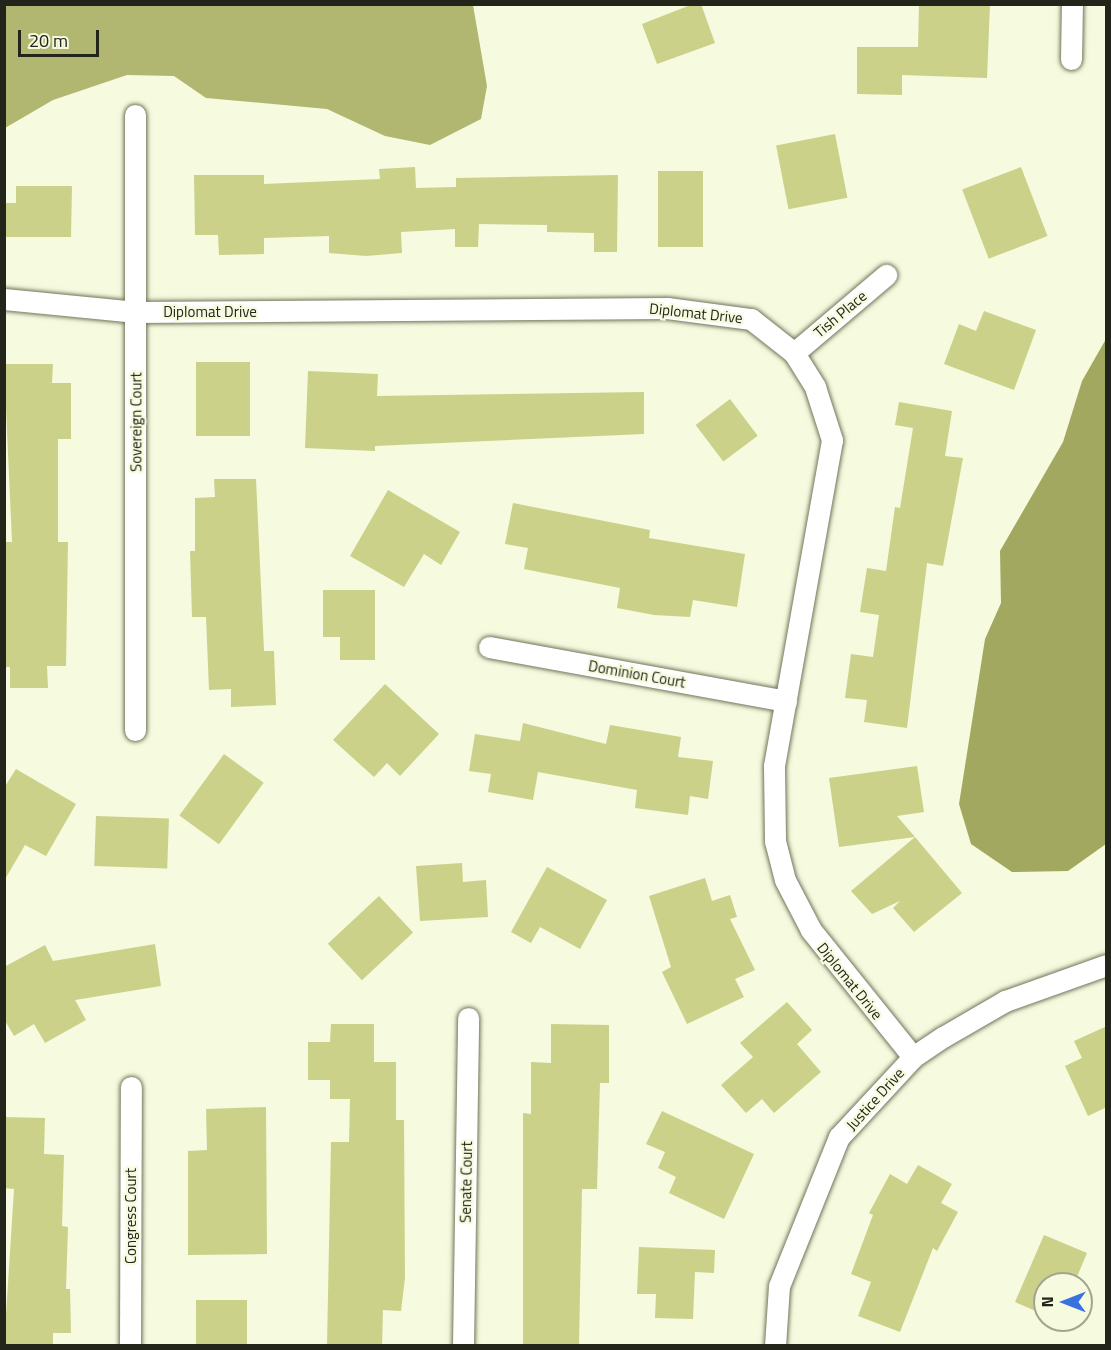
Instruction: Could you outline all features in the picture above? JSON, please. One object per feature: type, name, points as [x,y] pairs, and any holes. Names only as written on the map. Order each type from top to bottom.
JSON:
[{"type":"street","points":[[1071,58],[1072,4]]},
{"type":"street","name":"Sovereign Court","points":[[135,115],[135,730]]},
{"type":"street","name":"Tish Place","points":[[794,353],[886,275]]},
{"type":"street","name":"Diplomat Drive","points":[[4,299],[136,312],[667,308],[751,319],[794,353],[815,387],[832,440],[771,793],[785,880],[828,958],[913,1057]]},
{"type":"street","name":"Dominion Court","points":[[489,646],[786,701]]},
{"type":"street","name":"Justice Drive","points":[[775,1346],[779,1286],[839,1137],[913,1057],[1005,1001],[1107,965]]},
{"type":"street","name":"Senate Court","points":[[463,1346],[468,1018]]},
{"type":"street","name":"Congress Court","points":[[130,1346],[131,1087]]},
{"type":"shaded area","points":[[5,4],[473,5],[487,86],[481,119],[430,145],[385,136],[327,109],[206,98],[174,76],[127,75],[53,100],[5,128]]},
{"type":"shaded area","points":[[1106,339],[1106,844],[1068,871],[1012,872],[971,844],[959,804],[985,639],[1001,603],[1000,551],[1063,442],[1082,381]]},
{"type":"building","points":[[693,4],[701,4],[715,43],[657,64],[642,24]]},
{"type":"building","points":[[919,4],[990,4],[987,78],[902,75],[902,95],[857,94],[857,47],[918,47]]},
{"type":"building","points":[[835,134],[847,198],[789,209],[776,145]]},
{"type":"building","points":[[415,167],[416,188],[456,187],[456,178],[618,175],[617,252],[594,252],[594,233],[547,232],[547,225],[479,224],[478,247],[455,247],[455,229],[401,232],[402,253],[366,256],[329,253],[329,236],[264,238],[264,254],[219,255],[218,235],[195,235],[194,175],[264,175],[264,184],[380,179],[379,169]]},
{"type":"building","points":[[1021,167],[1048,236],[989,259],[962,190]]},
{"type":"building","points":[[658,171],[703,171],[703,247],[658,247]]},
{"type":"building","points":[[16,186],[72,186],[71,237],[4,237],[4,203],[16,203]]},
{"type":"building","points":[[984,311],[1036,330],[1014,390],[944,364],[959,324],[976,331]]},
{"type":"building","points":[[196,362],[250,362],[250,436],[196,436]]},
{"type":"building","points":[[4,364],[53,364],[52,383],[71,383],[71,439],[58,439],[58,542],[68,542],[66,666],[47,666],[48,688],[10,688],[10,667],[4,667],[4,542],[12,542]]},
{"type":"building","points":[[308,371],[378,374],[377,396],[644,392],[644,434],[375,446],[375,451],[305,448]]},
{"type":"building","points":[[730,399],[758,436],[723,462],[696,425]]},
{"type":"building","points":[[899,402],[952,411],[945,456],[963,458],[943,566],[927,563],[907,728],[864,722],[867,700],[845,698],[851,654],[873,657],[879,615],[860,612],[867,568],[886,571],[895,507],[900,508],[913,428],[895,425]]},
{"type":"building","points":[[214,479],[256,479],[264,651],[274,651],[276,705],[231,707],[231,689],[209,690],[206,617],[192,617],[190,551],[195,551],[195,498],[215,497]]},
{"type":"building","points":[[388,490],[460,532],[441,565],[424,554],[404,587],[350,556]]},
{"type":"building","points":[[513,503],[650,530],[649,538],[745,554],[737,607],[693,600],[690,617],[654,615],[617,608],[620,588],[524,569],[528,548],[505,544]]},
{"type":"building","points":[[323,590],[375,590],[375,660],[340,660],[340,637],[323,637]]},
{"type":"building","points":[[385,684],[439,734],[400,776],[387,763],[374,777],[333,740]]},
{"type":"building","points":[[523,723],[606,744],[610,725],[681,737],[678,757],[713,761],[708,799],[690,796],[688,815],[635,808],[637,790],[538,772],[533,800],[488,792],[491,774],[469,771],[475,734],[520,741]]},
{"type":"building","points":[[224,754],[264,783],[219,844],[179,815]]},
{"type":"building","points":[[917,766],[924,812],[897,816],[915,837],[839,847],[829,778]]},
{"type":"building","points":[[16,769],[76,804],[46,856],[25,845],[4,881],[4,788]]},
{"type":"building","points":[[96,816],[169,819],[167,869],[94,866]]},
{"type":"building","points":[[915,837],[962,893],[914,932],[893,908],[900,901],[872,914],[851,891]]},
{"type":"building","points":[[462,863],[463,882],[486,880],[488,917],[420,921],[416,866]]},
{"type":"building","points":[[547,867],[607,900],[580,949],[540,927],[531,943],[511,932]]},
{"type":"building","points":[[705,878],[712,901],[730,895],[737,917],[730,919],[755,970],[735,979],[744,997],[687,1024],[662,972],[671,967],[649,896]]},
{"type":"building","points":[[379,896],[413,933],[362,980],[328,944]]},
{"type":"building","points":[[155,944],[161,986],[75,1000],[86,1020],[45,1043],[34,1024],[14,1036],[4,1019],[4,967],[45,945],[53,961]]},
{"type":"building","points":[[787,1002],[812,1030],[797,1044],[821,1072],[774,1113],[762,1099],[746,1113],[721,1085],[753,1057],[740,1043]]},
{"type":"building","points":[[331,1024],[374,1024],[374,1062],[396,1062],[396,1120],[404,1120],[405,1278],[401,1311],[383,1310],[382,1346],[327,1346],[331,1142],[349,1142],[350,1099],[330,1099],[330,1080],[308,1080],[308,1042],[330,1042]]},
{"type":"building","points":[[551,1024],[609,1025],[609,1083],[600,1083],[597,1189],[582,1189],[579,1346],[523,1346],[523,1113],[531,1114],[531,1062],[551,1063]]},
{"type":"building","points":[[1107,1026],[1107,1107],[1088,1116],[1065,1066],[1082,1058],[1074,1041]]},
{"type":"building","points":[[266,1107],[267,1254],[188,1255],[188,1151],[207,1150],[206,1109]]},
{"type":"building","points":[[662,1111],[754,1154],[724,1219],[669,1193],[676,1177],[658,1168],[665,1152],[646,1144]]},
{"type":"building","points":[[4,1117],[45,1118],[44,1154],[64,1155],[62,1226],[68,1227],[66,1289],[70,1289],[71,1333],[53,1333],[53,1346],[4,1346],[14,1189],[4,1188]]},
{"type":"building","points":[[918,1165],[952,1184],[941,1203],[958,1212],[937,1251],[933,1248],[900,1332],[858,1316],[871,1282],[851,1274],[873,1215],[869,1213],[890,1174],[907,1184]]},
{"type":"building","points":[[1044,1235],[1087,1253],[1079,1272],[1033,1272],[1033,1310],[1015,1302]]},
{"type":"building","points":[[639,1247],[715,1250],[714,1273],[695,1272],[693,1319],[655,1318],[656,1294],[637,1294]]},
{"type":"building","points":[[196,1300],[247,1300],[247,1346],[196,1346]]}]
